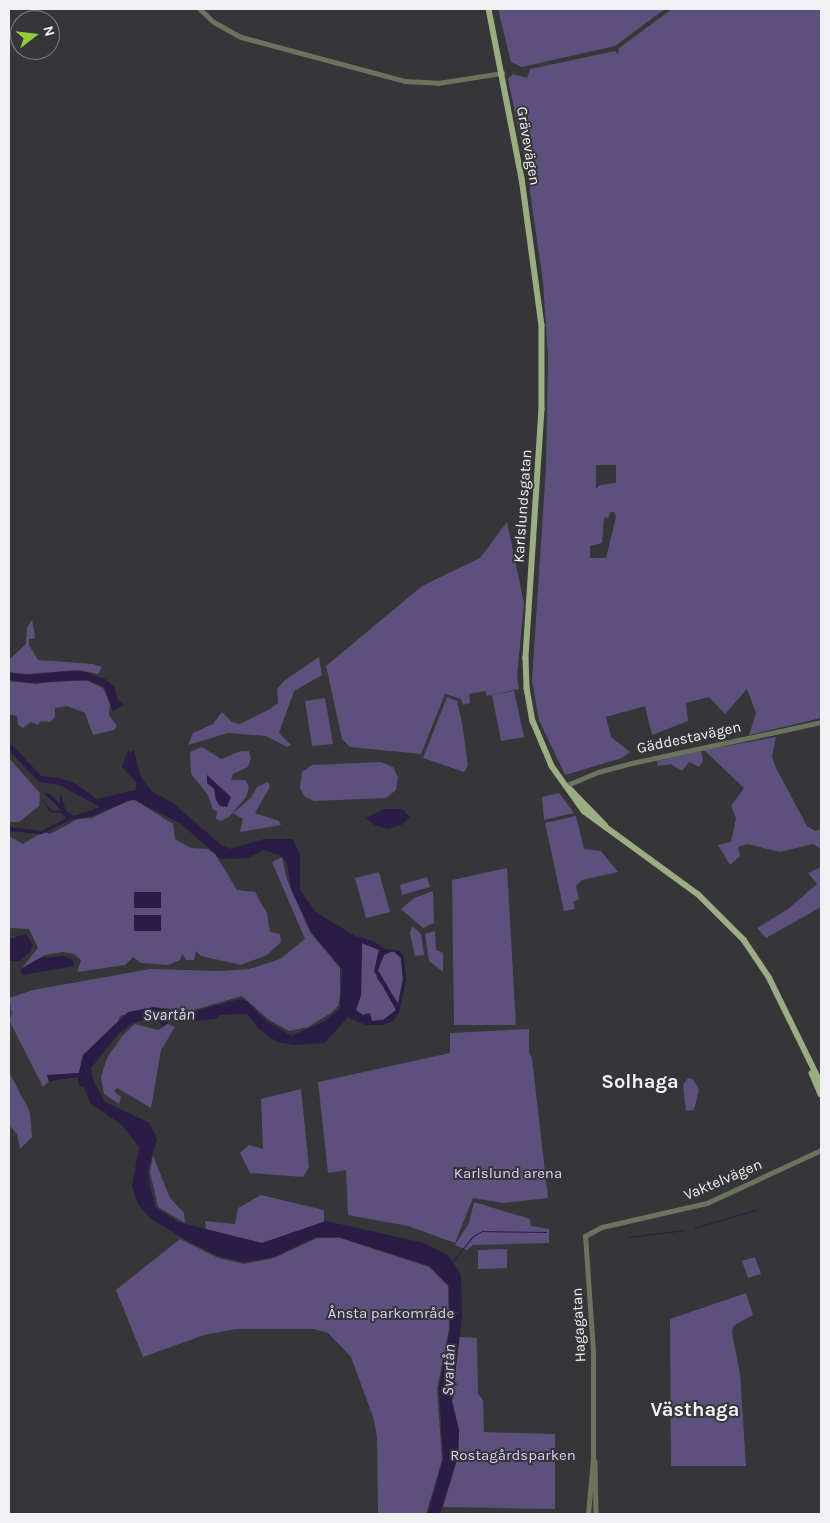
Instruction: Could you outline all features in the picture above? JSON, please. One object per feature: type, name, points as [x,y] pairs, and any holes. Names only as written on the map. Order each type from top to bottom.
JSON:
[{"type":"main road","name":"Grävevägen","points":[[489,9],[502,73],[538,288]]},
{"type":"main road","name":"Karlslundsgatan","points":[[538,288],[543,396],[526,668],[535,726],[566,786],[585,807],[627,843],[684,884],[720,914],[751,950],[769,977],[821,1083]]},
{"type":"main road","name":"Karlslundsgatan","points":[[801,1043],[821,1094]]},
{"type":"street","points":[[200,9],[214,22],[241,37],[405,81],[438,84],[502,73]]},
{"type":"street","name":"Gäddestavägen","points":[[566,786],[623,765],[821,722]]},
{"type":"street","name":"Vaktelvägen","points":[[602,1227],[707,1203],[821,1150]]},
{"type":"street","name":"Hagagatan","points":[[596,1514],[593,1376],[588,1273],[584,1248],[587,1233],[602,1227]]},
{"type":"street","name":"Hagagatan","points":[[588,1514],[593,1459],[593,1376]]},
{"type":"green space","points":[[498,9],[665,9],[615,46],[522,67],[511,62]]},
{"type":"green space","points":[[672,9],[821,9],[821,718],[749,735],[756,713],[747,689],[725,714],[709,697],[686,703],[688,721],[652,735],[645,706],[606,717],[611,737],[630,752],[622,758],[565,775],[539,720],[532,680],[546,467],[548,357],[543,282],[527,171],[508,79],[513,74],[527,78],[530,69],[615,51],[618,54],[619,48]],"holes":[[[596,465],[616,465],[616,483],[600,485],[596,489]],[[610,512],[614,512],[616,517],[606,558],[590,558],[590,546],[602,543],[604,518],[609,517]]]},
{"type":"green space","points":[[507,522],[524,603],[517,676],[519,689],[487,696],[485,691],[469,694],[470,703],[463,705],[461,699],[445,694],[421,754],[350,747],[342,739],[326,666],[422,586],[480,558]]},
{"type":"green space","points":[[32,620],[35,635],[34,639],[29,639],[29,645],[38,660],[93,664],[102,667],[98,674],[80,670],[25,674],[9,672],[9,660],[26,644],[27,627]]},
{"type":"green space","points":[[319,657],[322,675],[294,691],[279,733],[291,745],[287,747],[266,736],[228,733],[188,745],[193,733],[213,724],[222,712],[232,722],[240,724],[270,709],[278,703],[277,689],[284,681]]},
{"type":"green space","points":[[61,680],[88,681],[103,688],[110,704],[109,715],[117,726],[114,730],[93,735],[85,713],[67,706],[55,708],[55,717],[50,722],[41,721],[38,725],[31,722],[23,728],[18,725],[17,716],[9,714],[9,681],[36,684]]},
{"type":"green space","points":[[514,691],[524,737],[501,741],[492,695]]},
{"type":"green space","points":[[447,697],[457,701],[462,723],[468,766],[464,772],[423,758]]},
{"type":"green space","points":[[325,698],[333,744],[312,746],[305,701]]},
{"type":"green space","points":[[776,737],[772,756],[775,766],[807,826],[815,831],[821,829],[821,849],[813,844],[780,852],[747,844],[738,847],[740,856],[730,865],[718,845],[731,842],[736,818],[731,806],[744,788],[704,750]]},
{"type":"green space","points":[[202,747],[221,759],[241,751],[249,751],[251,758],[248,767],[233,774],[231,780],[246,780],[249,788],[246,797],[229,817],[221,821],[216,819],[217,811],[213,810],[208,795],[191,774],[190,752]]},
{"type":"green space","points":[[701,751],[703,761],[699,767],[689,762],[682,771],[671,764],[658,766],[657,761]]},
{"type":"green space","points":[[9,758],[40,793],[39,806],[19,822],[9,822]]},
{"type":"green space","points":[[381,762],[393,767],[398,777],[396,790],[386,798],[314,801],[305,797],[300,788],[302,772],[312,765]]},
{"type":"green space","points":[[268,782],[270,787],[255,813],[279,821],[281,825],[240,832],[243,819],[233,813],[251,798],[257,787]]},
{"type":"green space","points":[[559,793],[574,813],[544,820],[542,797]]},
{"type":"green space","points":[[135,800],[173,824],[175,839],[191,848],[208,849],[215,854],[237,890],[255,892],[267,913],[270,932],[280,934],[281,942],[267,955],[241,965],[201,956],[196,951],[194,960],[186,960],[182,954],[180,960],[168,965],[141,963],[133,957],[125,965],[77,972],[81,960],[74,954],[63,952],[45,955],[22,968],[38,948],[29,929],[9,928],[9,836],[23,844],[43,832],[50,834],[78,819],[92,818],[128,801]]},
{"type":"green space","points":[[576,816],[584,849],[601,851],[618,872],[582,880],[576,886],[579,899],[573,902],[575,909],[564,911],[545,823]]},
{"type":"green space","points":[[282,857],[287,880],[310,932],[340,968],[338,1006],[331,1013],[308,1027],[289,1031],[269,1020],[242,996],[190,1011],[154,1007],[120,1016],[118,1022],[83,1055],[79,1073],[47,1076],[49,1081],[43,1087],[9,1020],[12,1014],[9,998],[33,990],[150,969],[220,971],[249,969],[280,959],[305,939],[272,862]]},
{"type":"green space","points":[[821,867],[821,907],[766,938],[757,928],[788,909],[817,884],[808,873]]},
{"type":"green space","points":[[507,868],[516,1025],[454,1025],[452,880]]},
{"type":"green space","points":[[379,872],[390,912],[366,918],[355,878]]},
{"type":"green space","points":[[427,877],[430,887],[402,895],[400,885]]},
{"type":"green space","points":[[433,891],[434,923],[423,928],[401,909],[414,898]]},
{"type":"green space","points":[[412,926],[421,934],[424,955],[415,956],[410,933]]},
{"type":"green space","points":[[435,931],[436,950],[443,953],[443,972],[429,961],[425,934]]},
{"type":"green space","points":[[362,943],[379,950],[376,962],[377,979],[389,993],[396,1010],[383,1020],[372,1021],[356,1010],[361,995]]},
{"type":"green space","points":[[390,951],[398,953],[401,958],[403,979],[398,1004],[377,970],[384,955]]},
{"type":"green space","points":[[135,1024],[158,1030],[168,1024],[175,1027],[161,1050],[151,1108],[117,1088],[114,1091],[121,1097],[119,1104],[104,1094],[101,1077],[107,1058],[122,1036]]},
{"type":"green space","name":"Karlslund arena","points":[[529,1029],[529,1053],[532,1058],[548,1198],[503,1203],[473,1198],[455,1243],[408,1226],[348,1215],[346,1170],[328,1173],[318,1082],[450,1053],[450,1033]]},
{"type":"green space","points":[[9,1072],[30,1112],[32,1137],[20,1149],[17,1134],[9,1125]]},
{"type":"green space","points":[[688,1078],[693,1079],[699,1090],[694,1110],[686,1111],[683,1085]]},
{"type":"green space","points":[[301,1089],[309,1167],[303,1177],[250,1173],[240,1153],[249,1145],[263,1149],[261,1099]]},
{"type":"green space","points":[[153,1156],[170,1198],[184,1213],[185,1223],[158,1207],[150,1172]]},
{"type":"green space","points":[[261,1195],[324,1210],[324,1222],[262,1243],[206,1230],[205,1221],[235,1224],[238,1208]]},
{"type":"green space","points":[[474,1202],[530,1219],[531,1226],[549,1229],[549,1243],[473,1245],[467,1250],[455,1245],[469,1223]]},
{"type":"green space","name":"Ånsta parkområde","points":[[317,1238],[340,1238],[429,1267],[448,1286],[449,1329],[437,1389],[442,1460],[426,1514],[378,1514],[377,1436],[373,1417],[351,1357],[328,1333],[314,1329],[236,1329],[204,1335],[143,1357],[116,1290],[180,1239],[218,1258],[244,1264],[274,1258]]},
{"type":"green space","points":[[507,1249],[507,1268],[478,1269],[478,1250]]},
{"type":"green space","points":[[755,1257],[761,1274],[748,1278],[742,1261]]},
{"type":"green space","points":[[746,1293],[753,1315],[733,1326],[732,1333],[740,1373],[746,1466],[671,1466],[670,1319]]},
{"type":"green space","name":"Rostagårdsparken","points":[[459,1337],[477,1338],[478,1394],[483,1400],[484,1432],[555,1434],[555,1509],[443,1507],[458,1456],[459,1430],[452,1401]]},
{"type":"water","points":[[69,671],[86,672],[105,679],[114,686],[118,700],[132,712],[123,705],[113,711],[104,687],[87,680],[34,683],[9,680],[9,673],[29,675]]},
{"type":"water","points":[[128,750],[131,753],[134,750],[140,775],[151,791],[173,803],[220,844],[230,849],[264,839],[293,839],[300,855],[300,890],[316,912],[355,936],[373,941],[385,949],[400,951],[404,958],[406,979],[399,1013],[393,1021],[383,1025],[366,1025],[348,1017],[325,1043],[295,1045],[277,1042],[259,1029],[247,1014],[220,1015],[215,1019],[187,1022],[171,1020],[162,1027],[158,1020],[148,1019],[133,1023],[119,1033],[91,1068],[93,1080],[105,1102],[148,1122],[154,1132],[157,1140],[148,1169],[150,1187],[156,1208],[178,1222],[262,1243],[326,1221],[424,1243],[448,1255],[461,1275],[462,1317],[452,1401],[459,1430],[458,1456],[440,1514],[428,1514],[443,1459],[439,1388],[450,1329],[449,1286],[430,1266],[339,1237],[316,1237],[274,1257],[244,1262],[218,1256],[186,1240],[151,1219],[138,1204],[132,1186],[139,1147],[122,1125],[90,1103],[84,1087],[79,1086],[78,1077],[49,1081],[47,1075],[79,1073],[83,1055],[128,1012],[154,1007],[176,1013],[188,1013],[240,999],[247,1001],[268,1022],[291,1036],[325,1021],[340,1008],[342,969],[312,933],[291,889],[287,863],[281,856],[264,850],[248,858],[221,859],[181,824],[133,799],[92,816],[70,820],[42,834],[9,831],[9,827],[41,831],[64,820],[66,817],[61,813],[50,812],[42,799],[52,811],[61,810],[44,793],[50,794],[60,804],[60,792],[66,811],[74,816],[100,807],[54,782],[54,777],[73,782],[97,799],[135,790],[137,783],[122,767]],"holes":[[[362,943],[379,950],[374,971],[396,1010],[383,1020],[372,1021],[370,1013],[362,1015],[356,1010],[361,995]],[[393,951],[401,958],[403,979],[398,1004],[378,970],[384,955]]]},
{"type":"water","points":[[207,775],[231,797],[227,807],[220,806],[216,800],[214,789],[207,783]]},
{"type":"water","points":[[385,809],[402,809],[410,817],[403,824],[389,829],[374,825],[366,818]]},
{"type":"water","points":[[134,892],[161,892],[161,908],[134,908]]},
{"type":"water","points":[[134,915],[161,915],[161,931],[134,931]]},
{"type":"water","points":[[26,934],[33,945],[30,952],[19,961],[9,961],[9,939]]},
{"type":"water","points":[[63,956],[73,960],[74,966],[22,975],[20,970],[40,958]]},
{"type":"waterway","name":"Svartån","points":[[9,746],[40,779],[61,782]]},
{"type":"waterway","points":[[694,1228],[755,1210]]},
{"type":"waterway","points":[[629,1237],[685,1230]]},
{"type":"waterway","points":[[452,1262],[472,1237],[482,1231],[546,1232]]},
{"type":"district","name":"Solhaga","points":[[640,1081]]},
{"type":"district","name":"Västhaga","points":[[695,1409]]}]
